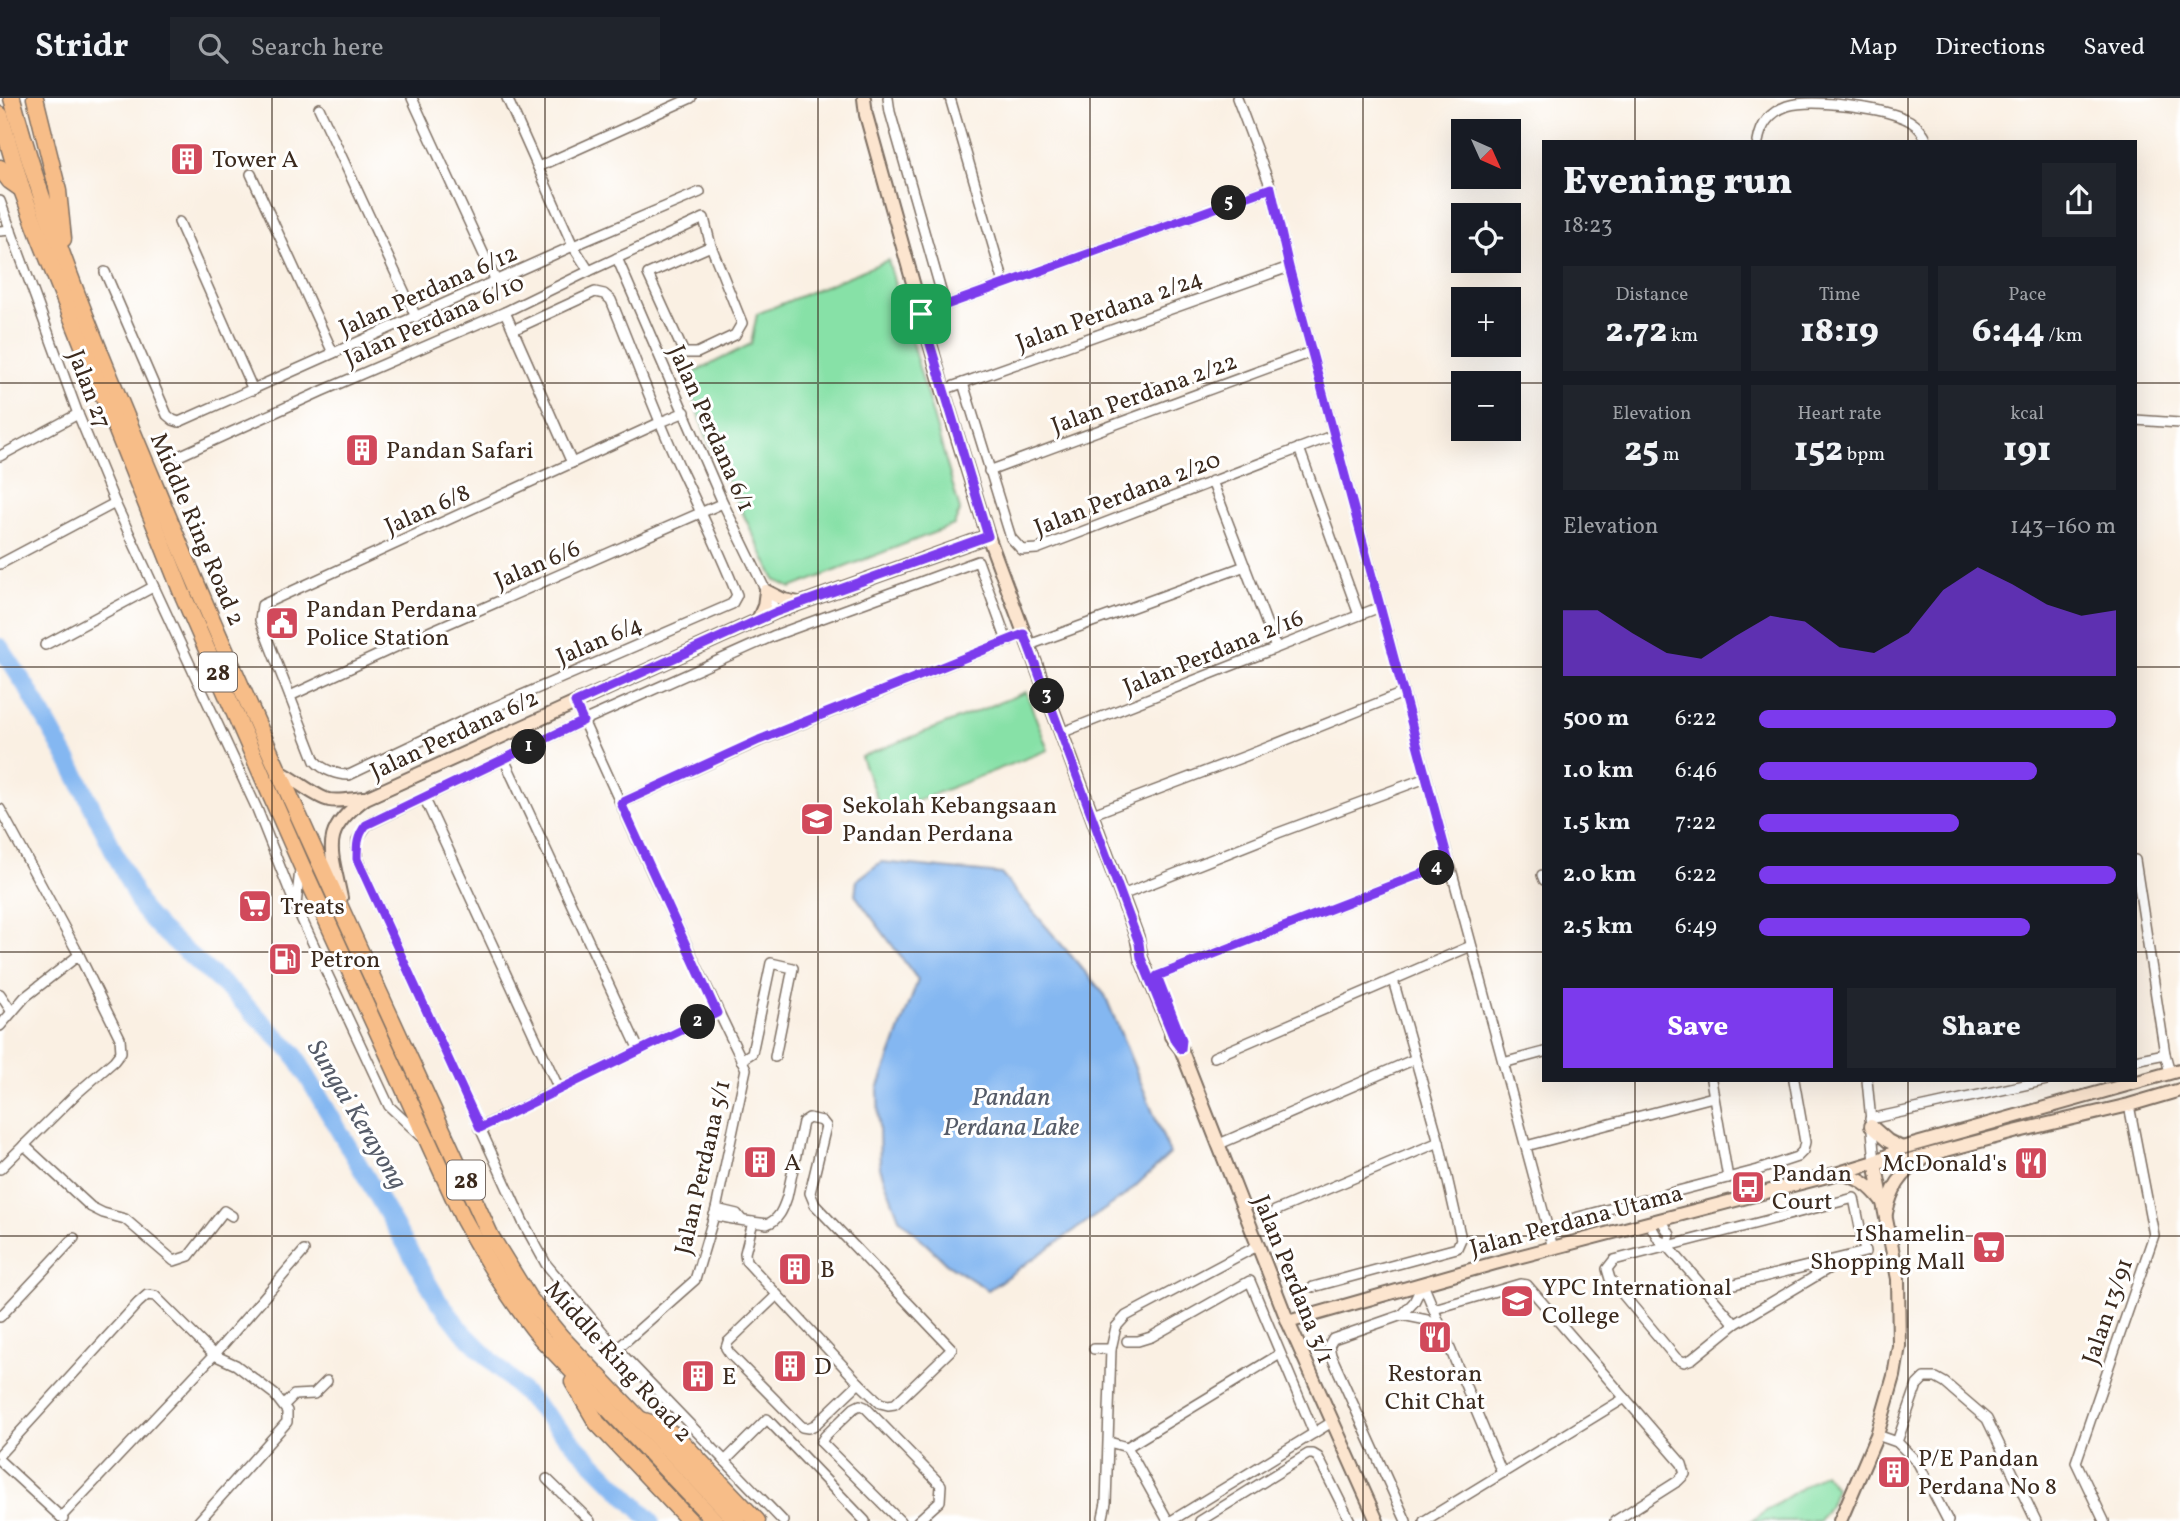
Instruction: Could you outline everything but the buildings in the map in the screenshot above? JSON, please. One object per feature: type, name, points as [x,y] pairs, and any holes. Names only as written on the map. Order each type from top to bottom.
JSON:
[{"type":"highway","points":[[35,98],[58,191],[64,259]]},
{"type":"highway","name":"Middle Ring Road 2","points":[[9,106],[64,259],[196,587],[491,1237],[528,1297],[567,1345],[737,1521]]},
{"type":"highway","name":"Middle Ring Road 2","points":[[9,106],[22,190],[182,593],[301,864],[481,1252],[515,1306],[560,1359],[715,1521]]},
{"type":"highway","points":[[0,168],[10,181],[22,190]]},
{"type":"highway","points":[[560,1359],[597,1423],[690,1521]]},
{"type":"highway","points":[[639,1419],[660,1426],[676,1436],[757,1521]]},
{"type":"street","points":[[412,98],[496,281]]},
{"type":"street","points":[[507,98],[573,246],[589,271]]},
{"type":"street","points":[[538,167],[691,98]]},
{"type":"street","name":"Jalan Perdana 3/1","points":[[864,98],[866,115],[921,314],[988,536],[1139,943],[1139,969],[1165,1028],[1178,1045],[1288,1322],[1377,1521]]},
{"type":"street","points":[[888,98],[945,305]]},
{"type":"street","points":[[950,98],[1004,283]]},
{"type":"street","points":[[1237,98],[1271,188],[1311,352],[1553,1248]]},
{"type":"street","points":[[1758,140],[1766,120],[1778,110],[1790,104],[1824,102],[1895,114],[1912,122],[1924,133],[1926,140]]},
{"type":"street","points":[[319,108],[416,317]]},
{"type":"street","points":[[251,174],[333,353]]},
{"type":"street","points":[[921,314],[1271,188]]},
{"type":"street","name":"Jalan Perdana 6/12","points":[[105,272],[167,415],[179,422],[700,192]]},
{"type":"street","name":"Jalan 27","points":[[0,201],[78,415],[153,587],[257,809],[296,906],[389,1106],[432,1147]]},
{"type":"street","name":"Jalan Perdana 6/10","points":[[178,456],[505,312],[704,218],[710,246]]},
{"type":"street","points":[[179,222],[253,390]]},
{"type":"street","points":[[0,231],[11,230]]},
{"type":"street","points":[[710,246],[742,323],[735,335],[697,353],[684,353],[648,274],[710,246]]},
{"type":"street","name":"Jalan Perdana 6/1","points":[[617,258],[723,503],[776,612]]},
{"type":"street","name":"Jalan Perdana 2/24","points":[[943,390],[1289,267]]},
{"type":"street","points":[[513,330],[595,292],[604,294],[611,300],[680,468],[702,513]]},
{"type":"street","points":[[505,312],[572,463]]},
{"type":"street","name":"Jalan Perdana 2/22","points":[[989,471],[1311,352]]},
{"type":"street","name":"Jalan Perdana 2/20","points":[[963,383],[1011,538],[1022,550],[1037,549],[1334,435]]},
{"type":"street","name":"Jalan 6/8","points":[[262,605],[685,412]]},
{"type":"street","points":[[0,456],[78,415]]},
{"type":"street","points":[[2137,420],[2180,423]]},
{"type":"street","points":[[1299,448],[1359,615]]},
{"type":"street","points":[[1212,481],[1276,648]]},
{"type":"street","points":[[0,564],[115,503]]},
{"type":"street","name":"Jalan 6/6","points":[[290,696],[723,503]]},
{"type":"street","name":"Jalan 6/4","points":[[262,605],[260,620],[315,761],[320,767],[341,775],[349,775],[481,713],[732,604],[737,595],[702,513]]},
{"type":"street","name":"Jalan Perdana 6/2","points":[[343,909],[331,850],[332,838],[337,825],[347,812],[366,798],[776,612],[988,536]]},
{"type":"street","points":[[783,1521],[617,1349],[546,1264],[523,1222],[357,859],[357,840],[366,825],[583,721],[773,636],[978,561],[1007,641]]},
{"type":"street","points":[[621,803],[759,740],[1007,641],[1027,639],[1245,566]]},
{"type":"street","points":[[45,645],[153,587]]},
{"type":"street","points":[[758,620],[766,591],[784,600],[799,603]]},
{"type":"street","name":"Jalan Perdana 2/16","points":[[1061,733],[1380,607]]},
{"type":"street","points":[[1090,815],[1403,693]]},
{"type":"street","name":"Jalan Perdana 5/1","points":[[575,703],[717,1013],[746,1069],[715,1212],[695,1280],[617,1349]]},
{"type":"street","points":[[504,759],[639,1051]]},
{"type":"street","name":"Jalan Perdana 6/2","points":[[280,772],[325,799],[338,801],[366,798]]},
{"type":"street","points":[[1122,895],[1426,778]]},
{"type":"street","points":[[424,797],[559,1089]]},
{"type":"street","points":[[0,809],[79,955],[120,1038],[121,1052],[0,1169]]},
{"type":"street","points":[[1157,976],[1449,863]]},
{"type":"street","points":[[296,906],[301,864]]},
{"type":"street","points":[[2137,882],[2165,1054],[2175,1071],[2173,1080],[2180,1083]]},
{"type":"street","name":"Jalan Perdana 3/1","points":[[1139,943],[1148,954],[1182,1040],[1178,1045]]},
{"type":"street","points":[[1214,1057],[1471,946]]},
{"type":"street","points":[[0,1026],[40,984],[79,955]]},
{"type":"street","points":[[741,1060],[752,1053],[771,963],[793,968],[775,1057]]},
{"type":"street","points":[[1313,1287],[1457,1248],[1461,1239],[1439,1142],[1393,980]]},
{"type":"street","points":[[0,994],[12,1013]]},
{"type":"street","points":[[480,1128],[717,1013]]},
{"type":"street","points":[[735,1048],[745,1043],[754,1045]]},
{"type":"street","points":[[1503,1063],[1542,1053]]},
{"type":"street","points":[[2137,1060],[2165,1054]]},
{"type":"street","points":[[1217,1145],[1415,1059]]},
{"type":"street","name":"Jalan Perdana Utama","points":[[2137,1082],[2175,1071]]},
{"type":"street","points":[[1711,1082],[1728,1178]]},
{"type":"street","points":[[1567,1220],[1797,1157],[1803,1151],[1805,1142],[1794,1082]]},
{"type":"street","points":[[1840,1521],[1877,1434],[1894,1376],[1899,1346],[1898,1279],[1875,1162],[1867,1082]]},
{"type":"street","points":[[1870,1123],[2039,1082]]},
{"type":"street","name":"Jalan Perdana Utama","points":[[1288,1322],[1875,1162],[1902,1148],[2136,1082]]},
{"type":"street","name":"Jalan Perdana Utama","points":[[1875,1162],[1905,1161],[1931,1155],[2180,1090]]},
{"type":"street","points":[[1526,1146],[1713,1097]]},
{"type":"street","name":"Jalan 13/91","points":[[2104,1521],[2076,1462],[2154,1235],[2129,1105]]},
{"type":"street","points":[[715,1212],[737,1214],[741,1219],[753,1222],[772,1222],[783,1209],[803,1122],[809,1118],[822,1121],[826,1126],[810,1194],[815,1205],[952,1349],[895,1404],[880,1403],[746,1261],[745,1253],[753,1222]]},
{"type":"street","points":[[1870,1123],[1888,1140],[1902,1148]]},
{"type":"street","points":[[1275,1211],[1439,1142]]},
{"type":"street","points":[[24,1144],[91,1207],[125,1219],[174,1261],[189,1256],[224,1211],[232,1216]]},
{"type":"street","points":[[1885,1215],[1897,1181],[1913,1166],[1931,1155]]},
{"type":"street","points":[[1839,1172],[1861,1180],[1882,1201]]},
{"type":"street","points":[[1706,1291],[1827,1260],[1865,1252],[1854,1198],[1614,1260],[1607,1269],[1610,1279],[1676,1358],[1684,1362],[1692,1359],[1735,1325],[1831,1267],[1827,1260]]},
{"type":"street","points":[[1655,1221],[1659,1240],[1667,1245],[1735,1325]]},
{"type":"street","points":[[0,1317],[74,1238]]},
{"type":"street","points":[[1102,1520],[1106,1503],[1111,1349],[1116,1327],[1126,1316],[1257,1246]]},
{"type":"street","points":[[0,1461],[63,1519],[214,1355],[304,1251]]},
{"type":"street","points":[[1127,1341],[1151,1337],[1250,1281],[1314,1433]]},
{"type":"street","points":[[1423,1284],[1502,1473]]},
{"type":"street","points":[[1403,1520],[1329,1346],[1333,1339],[1402,1315],[1414,1303],[1423,1284]]},
{"type":"street","points":[[1433,1309],[1520,1284],[1527,1285],[1682,1464],[1685,1474],[1678,1481],[1615,1521]]},
{"type":"street","points":[[0,1454],[138,1303],[151,1294],[160,1299],[214,1355],[236,1365],[274,1394],[285,1405],[288,1416],[287,1422],[199,1521]]},
{"type":"street","points":[[777,1295],[728,1342],[726,1348],[730,1354],[802,1427],[815,1425],[859,1382]]},
{"type":"street","points":[[1402,1315],[1427,1320],[1441,1327]]},
{"type":"street","points":[[1094,1349],[1111,1349]]},
{"type":"street","points":[[1127,1447],[1280,1354]]},
{"type":"street","points":[[1897,1442],[1917,1385],[1924,1378],[1936,1378],[1945,1383],[1987,1419],[2036,1521]]},
{"type":"street","points":[[285,1405],[293,1395],[314,1394],[327,1381]]},
{"type":"street","points":[[1424,1521],[1625,1398]]},
{"type":"street","points":[[900,1521],[821,1442],[860,1405],[942,1485],[940,1501],[918,1521]]},
{"type":"street","points":[[725,1461],[766,1419],[866,1521]]},
{"type":"street","points":[[1109,1441],[1127,1447],[1170,1521],[1332,1422]]},
{"type":"street","points":[[1877,1434],[1897,1442],[1918,1462],[1948,1521]]},
{"type":"street","points":[[1200,1521],[1308,1454],[1318,1457],[1350,1521]]},
{"type":"street","points":[[547,1479],[590,1521]]},
{"type":"green space","points":[[888,260],[960,510],[954,525],[791,588],[775,580],[710,445],[685,377],[751,344],[757,314]]},
{"type":"green space","points":[[1026,692],[1048,750],[883,814],[861,757]]},
{"type":"green space","points":[[1824,1473],[1836,1489],[1819,1521],[1751,1521]]},
{"type":"water","name":"Pandan Perdana Lake","points":[[881,862],[1001,874],[1105,995],[1170,1154],[1127,1194],[988,1290],[946,1263],[899,1218],[880,1168],[878,1089],[918,980],[855,895],[857,880]]},
{"type":"waterway","name":"Sungai Kerayong","points":[[0,647],[28,689],[76,774],[142,909],[160,929],[235,995],[293,1052],[438,1300],[463,1332],[651,1521]]},
{"type":"place","name":"Tower A","points":[[187,159]]},
{"type":"place","name":"Pandan Safari","points":[[362,450]]},
{"type":"place","name":"Pandan Perdana Police Station","points":[[282,623]]},
{"type":"place","name":"Sekolah Kebangsaan Pandan Perdana","points":[[817,819]]},
{"type":"place","name":"Treats","points":[[255,906]]},
{"type":"place","name":"Petron","points":[[285,959]]},
{"type":"place","name":"A","points":[[760,1162]]},
{"type":"place","name":"McDonald's","points":[[2031,1163]]},
{"type":"place","name":"Pandan Court","points":[[1748,1187]]},
{"type":"place","name":"1Shamelin Shopping Mall","points":[[1989,1247]]},
{"type":"place","name":"B","points":[[795,1269]]},
{"type":"place","name":"YPC International College","points":[[1517,1301]]},
{"type":"place","name":"Restoran Chit Chat","points":[[1435,1337]]},
{"type":"place","name":"D","points":[[790,1366]]},
{"type":"place","name":"E","points":[[698,1376]]},
{"type":"place","name":"P/E Pandan Perdana No 8","points":[[1894,1472]]},
{"type":"route","points":[[1271,188],[1289,267],[1449,863],[1157,976],[1182,1040],[1181,1049],[1175,1041],[1141,958],[1139,943],[1122,895],[1024,634],[759,740],[621,803],[717,1013],[480,1128],[357,859],[357,840],[361,831],[366,825],[583,721],[575,703],[776,612],[988,536],[921,314],[1271,188]]}]
